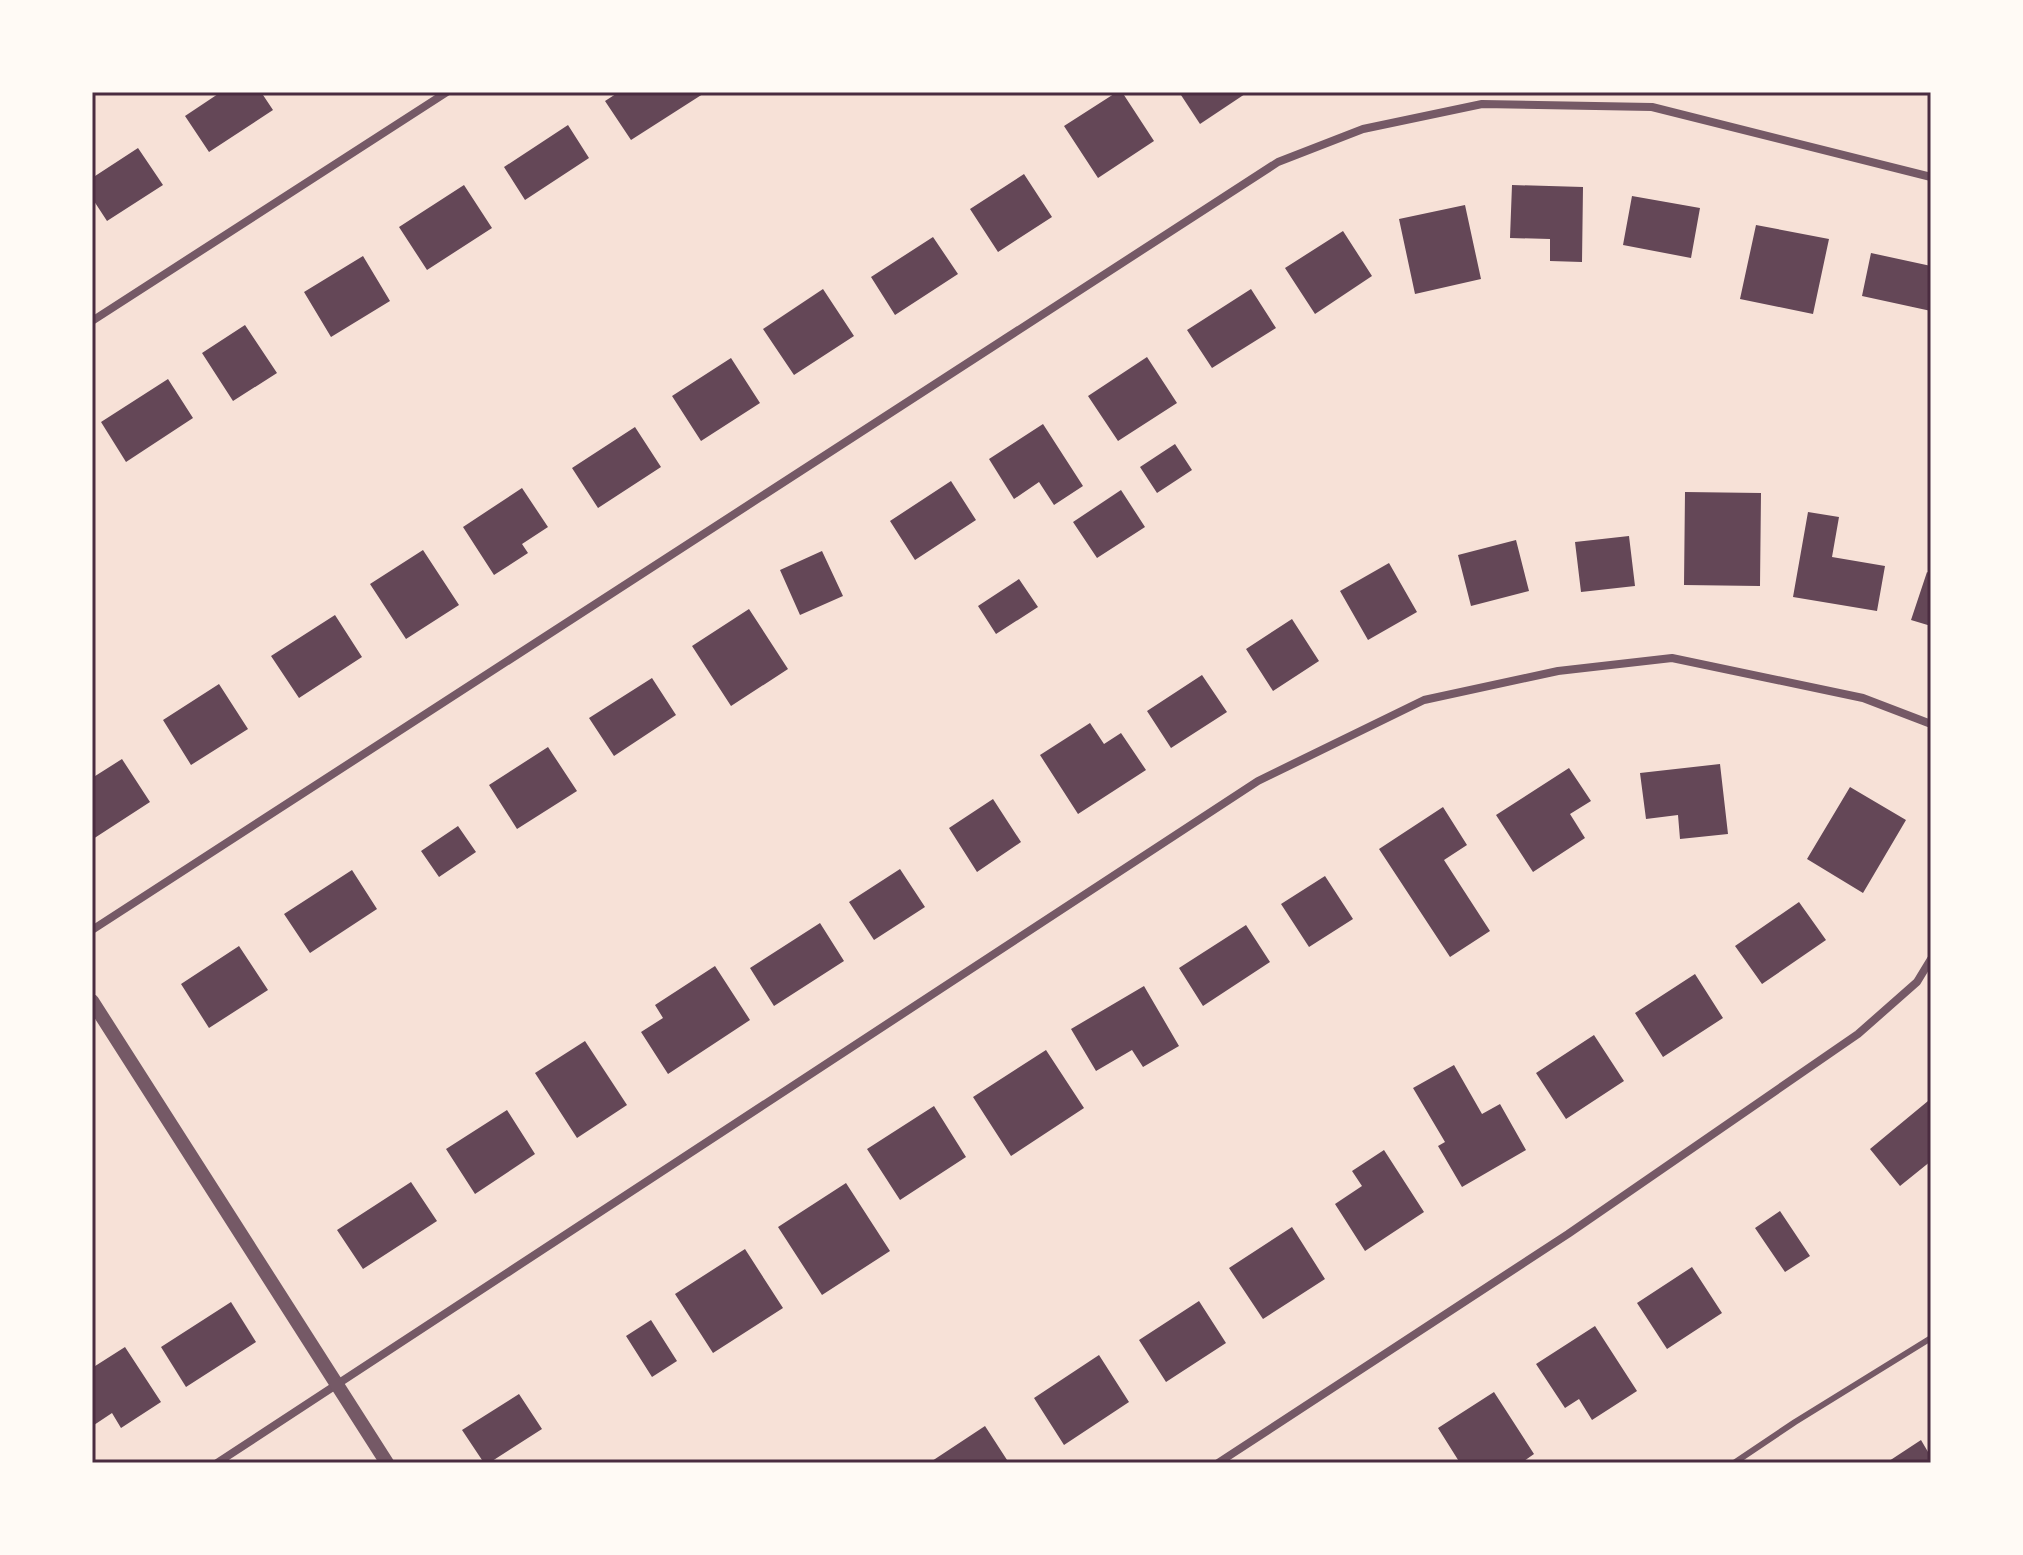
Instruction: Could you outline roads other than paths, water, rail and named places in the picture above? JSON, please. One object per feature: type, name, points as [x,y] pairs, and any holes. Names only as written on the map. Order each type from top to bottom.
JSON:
[{"type":"street","points":[[92,321],[447,92]]},
{"type":"street","points":[[92,930],[1278,162],[1363,129],[1482,104],[1652,107],[1931,177]]},
{"type":"street","points":[[217,1463],[1258,781],[1424,700],[1558,671],[1672,658],[1863,698],[1931,724]]},
{"type":"street","points":[[1218,1463],[1555,1243],[1858,1034],[1917,982],[1931,959]]},
{"type":"street","points":[[92,1001],[387,1463]]},
{"type":"lane","points":[[1734,1463],[1931,1338]]}]
